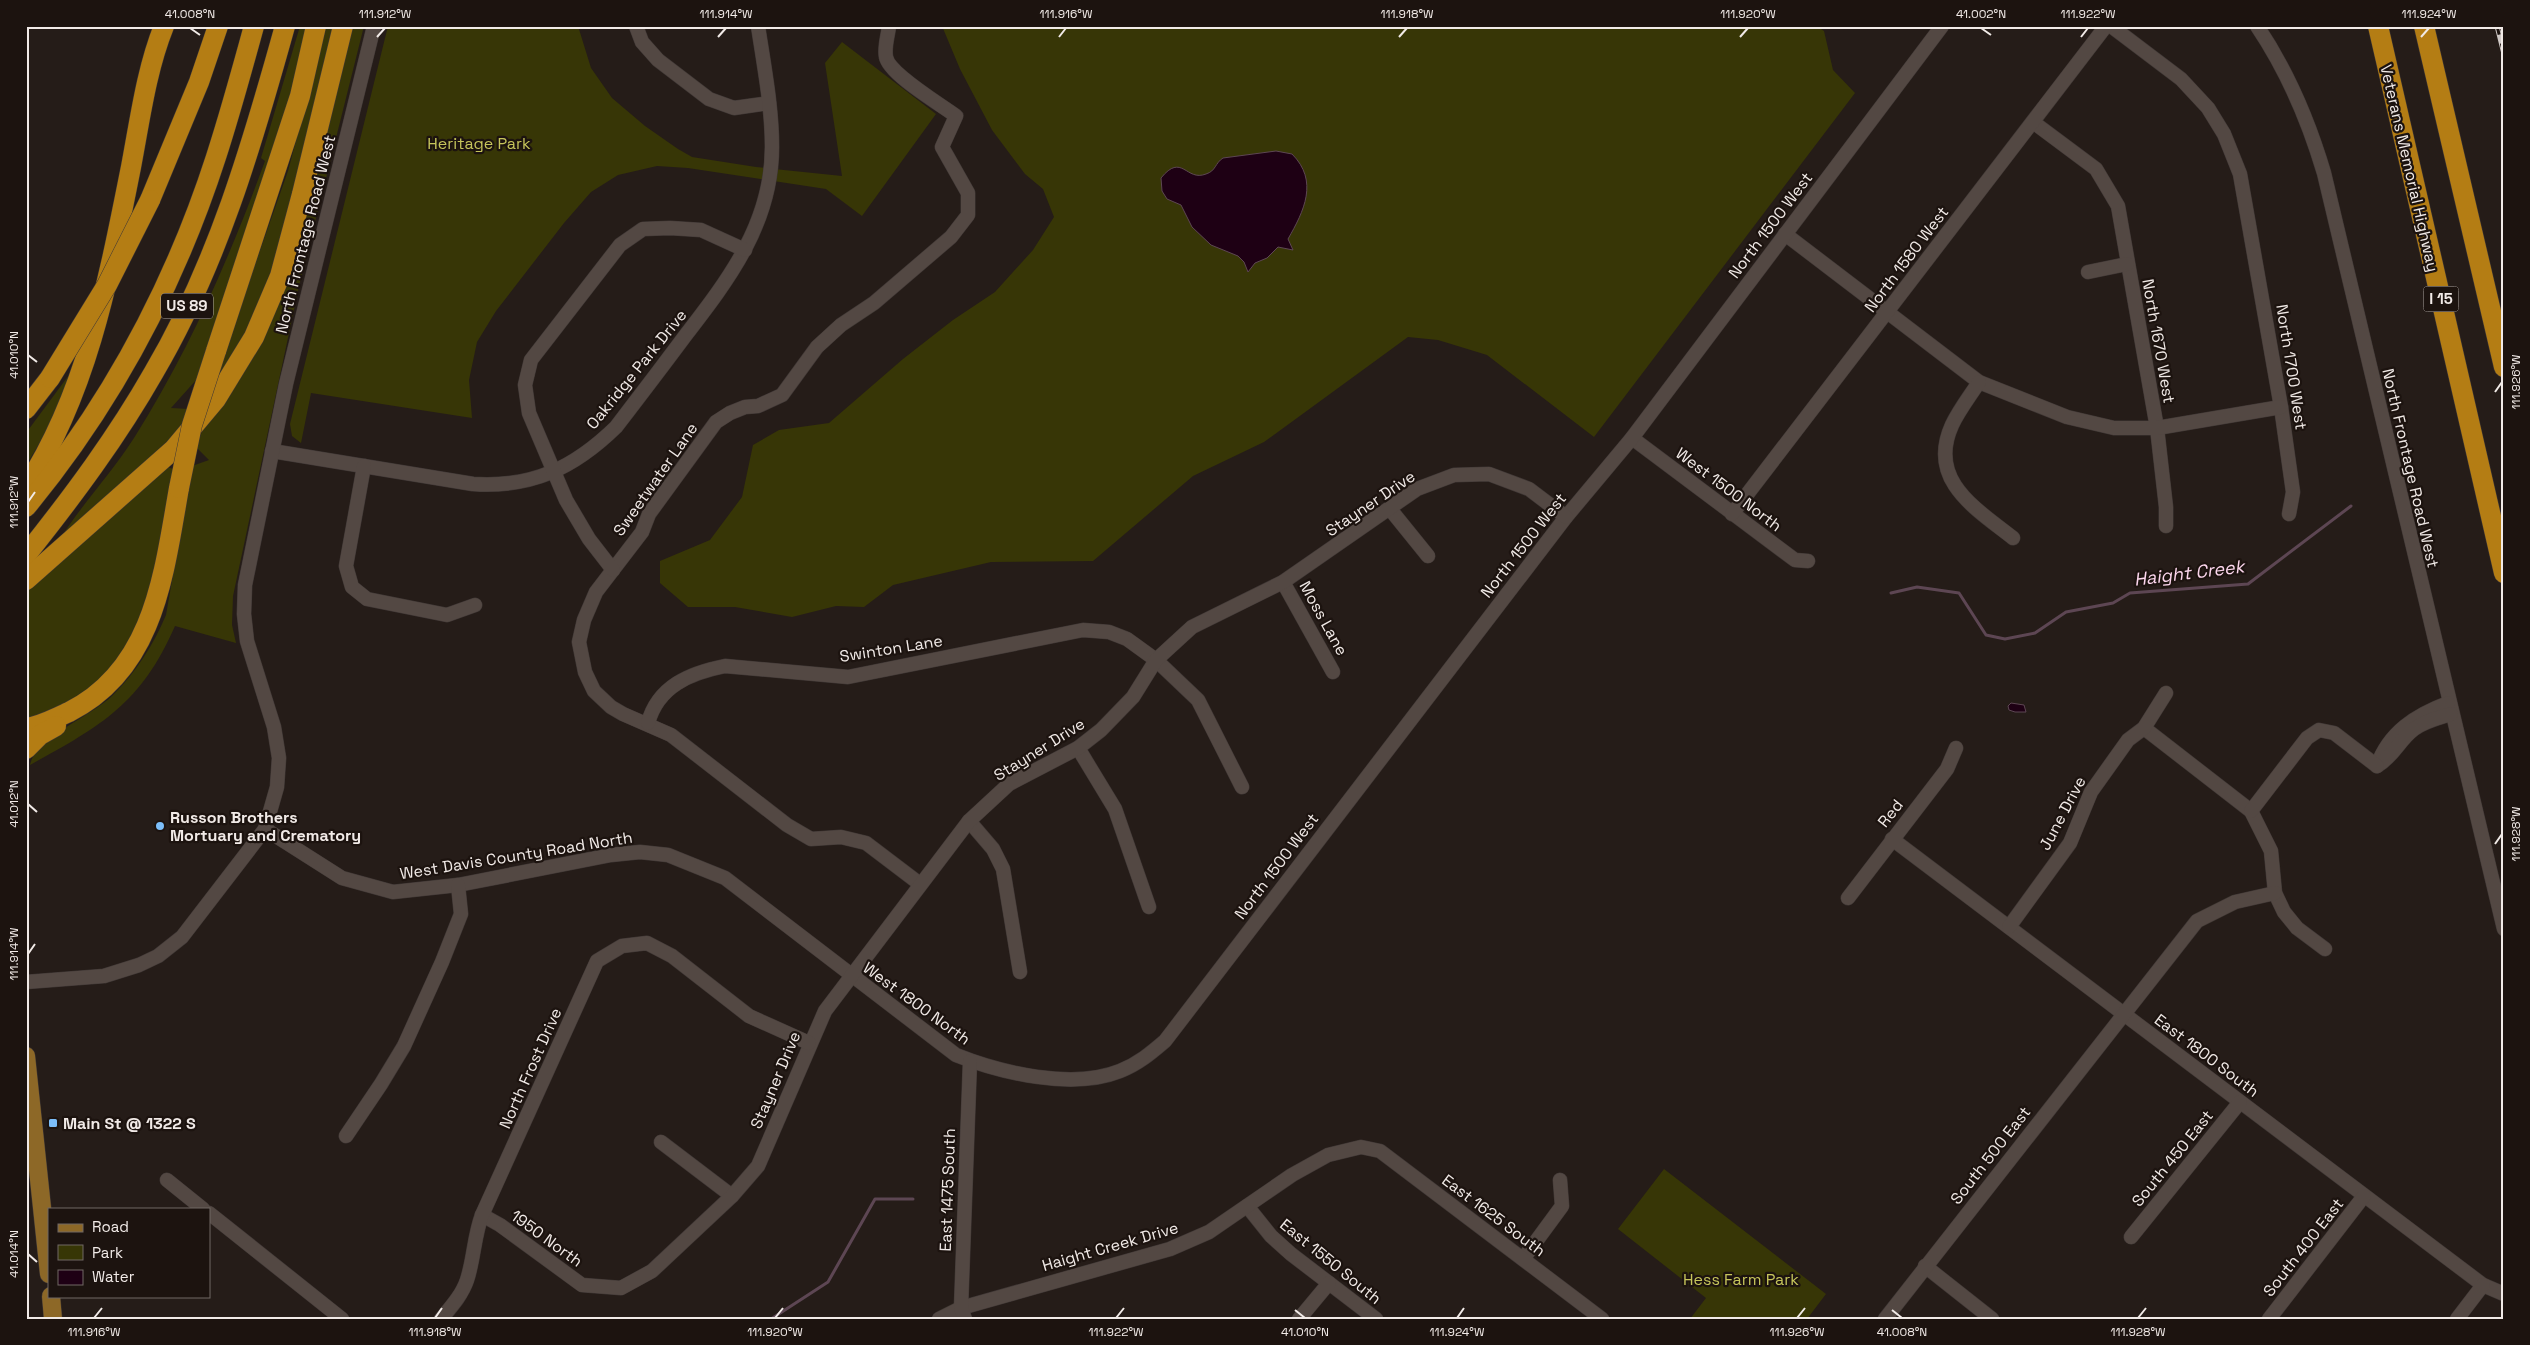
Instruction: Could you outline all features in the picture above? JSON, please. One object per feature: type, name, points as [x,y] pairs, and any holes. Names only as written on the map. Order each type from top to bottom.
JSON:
[{"type":"highway","points":[[26,487],[63,417],[78,385],[87,357],[125,194],[152,62],[164,26]]},
{"type":"highway","points":[[190,100],[210,26]]},
{"type":"highway","points":[[26,408],[50,378],[107,285],[150,200],[199,82],[218,26]]},
{"type":"highway","name":"US 89","points":[[26,507],[81,436],[134,349],[157,302],[198,209],[216,157],[254,26]]},
{"type":"highway","name":"US 89","points":[[26,555],[96,464],[155,371],[178,326],[201,278],[244,168],[285,26]]},
{"type":"highway","points":[[26,728],[76,708],[103,689],[135,651],[146,631],[163,577],[192,424],[300,96],[316,26]]},
{"type":"highway","points":[[26,580],[174,448],[216,398],[254,337],[280,276],[305,185],[342,26]]},
{"type":"highway","name":"Veterans Memorial Highway","points":[[2378,26],[2504,573]]},
{"type":"highway","points":[[2424,26],[2504,367]]},
{"type":"highway","points":[[26,749],[40,735],[72,715],[76,708]]},
{"type":"main road","points":[[26,1056],[48,1265]]},
{"type":"main road","points":[[51,1298],[53,1319]]},
{"type":"street","name":"North Frontage Road West","points":[[265,829],[277,788],[279,758],[274,727],[247,641],[244,614],[245,586],[286,384],[374,26]]},
{"type":"street","points":[[636,26],[642,42],[658,60],[709,99],[734,108],[769,103]]},
{"type":"street","name":"Oakridge Park Drive","points":[[272,451],[473,484],[500,486],[555,471],[596,446],[616,427],[729,279],[761,216],[767,193],[772,147],[769,103],[758,26]]},
{"type":"street","name":"Sweetwater Lane","points":[[888,26],[885,51],[888,66],[897,75],[956,116],[942,147],[968,193],[968,215],[952,237],[874,303],[841,325],[817,347],[782,395],[758,406],[730,413],[716,422],[649,514],[642,532],[596,592],[584,620],[579,642],[580,657],[594,691],[623,714],[648,723],[671,735],[787,825],[811,838],[841,837],[866,843],[920,884]]},
{"type":"street","name":"North 1500 West","points":[[1119,1071],[1144,1059],[1165,1041],[1566,517],[1632,438],[1942,26]]},
{"type":"street","name":"North 1580 West","points":[[1732,514],[2106,26]]},
{"type":"street","name":"North 1700 West","points":[[2111,26],[2181,79],[2208,108],[2224,134],[2240,174],[2281,407],[2293,492],[2289,514]]},
{"type":"street","name":"North Frontage Road West","points":[[2256,26],[2281,63],[2302,106],[2324,173],[2504,929]]},
{"type":"street","name":"North 1670 West","points":[[2033,122],[2096,169],[2118,206],[2157,428],[2166,508],[2166,526]]},
{"type":"street","points":[[613,570],[580,525],[562,490],[529,413],[525,385],[531,360],[620,245],[643,229],[701,230],[745,250]]},
{"type":"street","points":[[1785,234],[1979,382],[2067,417],[2114,428],[2157,428],[2281,407]]},
{"type":"street","points":[[2088,272],[2127,264]]},
{"type":"street","points":[[1979,382],[1952,426],[1944,455],[1951,484],[1971,506],[2012,538]]},
{"type":"street","name":"West 1500 North","points":[[1632,438],[1795,560],[1808,561]]},
{"type":"street","points":[[364,466],[346,566],[352,587],[367,599],[447,615],[475,605]]},
{"type":"street","name":"Stayner Drive","points":[[621,1288],[652,1271],[732,1196],[758,1166],[824,1011],[852,977],[969,821],[1010,784],[1078,748],[1101,730],[1120,712],[1145,680],[1156,660],[1192,627],[1283,582],[1417,489],[1454,475],[1489,474],[1529,489],[1566,517]]},
{"type":"street","points":[[1390,509],[1428,556]]},
{"type":"street","name":"Moss Lane","points":[[1283,582],[1333,672]]},
{"type":"street","name":"Swinton Lane","points":[[648,723],[658,699],[671,686],[698,673],[725,666],[848,676],[1083,630],[1109,632],[1127,639],[1156,660],[1198,700],[1242,787]]},
{"type":"street","name":"June Drive","points":[[2009,927],[2070,843],[2090,792],[2128,740],[2144,728],[2166,693]]},
{"type":"street","points":[[2251,811],[2307,738],[2319,730],[2334,733],[2377,766],[2389,759],[2413,730],[2450,708]]},
{"type":"street","points":[[2144,728],[2251,811],[2271,851],[2275,893],[2284,912],[2297,928],[2325,949]]},
{"type":"street","points":[[1078,748],[1116,809],[1150,907]]},
{"type":"street","name":"Red","points":[[1848,898],[1947,769],[1956,748]]},
{"type":"street","points":[[969,821],[993,849],[1003,869],[1020,972]]},
{"type":"street","points":[[26,982],[104,976],[139,965],[158,956],[182,937],[265,829]]},
{"type":"street","name":"West Davis County Road North","points":[[265,829],[342,878],[393,892],[458,885],[610,855],[640,852],[668,855],[725,878]]},
{"type":"street","name":"East 1800 South","points":[[1892,839],[2483,1285],[2504,1294]]},
{"type":"street","name":"West 1800 North","points":[[725,878],[956,1055],[970,1061],[1041,1078],[1082,1078],[1119,1071]]},
{"type":"street","points":[[346,1136],[404,1046],[442,962],[461,914],[458,885]]},
{"type":"street","name":"South 500 East","points":[[1884,1319],[2197,921],[2235,902],[2275,893]]},
{"type":"street","name":"North Frost Drive","points":[[441,1319],[459,1297],[468,1280],[476,1231],[482,1215],[597,961],[622,946],[647,943],[672,956],[749,1016],[809,1043]]},
{"type":"street","name":"East 1475 South","points":[[963,1313],[970,1061]]},
{"type":"street","name":"South 450 East","points":[[2131,1237],[2240,1102]]},
{"type":"street","points":[[661,1142],[732,1196]]},
{"type":"street","name":"Haight Creek Drive","points":[[939,1319],[1170,1249],[1208,1232],[1292,1174],[1328,1155],[1360,1147]]},
{"type":"street","name":"East 1625 South","points":[[1360,1147],[1380,1152],[1602,1319]]},
{"type":"street","points":[[167,1180],[202,1208]]},
{"type":"street","points":[[1523,1259],[1562,1206],[1560,1180]]},
{"type":"street","name":"South 400 East","points":[[2269,1319],[2364,1196]]},
{"type":"street","name":"East 1550 South","points":[[1247,1206],[1271,1236],[1376,1319]]},
{"type":"street","points":[[210,1214],[342,1319]]},
{"type":"street","name":"1950 North","points":[[482,1215],[582,1285],[621,1288]]},
{"type":"street","points":[[1925,1266],[1992,1319]]},
{"type":"street","points":[[1299,1319],[1329,1283]]},
{"type":"street","points":[[2457,1319],[2483,1285]]},
{"type":"green space","points":[[300,26],[311,26],[295,92],[197,379],[171,408],[189,409],[186,424],[58,542],[134,438],[173,371],[207,303],[265,161],[261,158]]},
{"type":"green space","points":[[326,26],[336,26],[294,202],[272,271],[255,314],[217,380],[228,341],[288,171]]},
{"type":"green space","points":[[352,26],[364,26],[299,286],[233,596],[232,625],[236,643],[175,626],[162,653],[133,694],[116,710],[78,738],[30,765],[34,755],[42,746],[113,695],[144,657],[166,615],[192,466],[209,460],[196,447],[202,431],[289,275],[299,243]]},
{"type":"green space","name":"Heritage Park","points":[[388,26],[578,26],[591,68],[612,98],[645,126],[692,157],[756,167],[842,176],[825,63],[842,42],[936,114],[862,216],[826,189],[688,168],[657,166],[618,175],[591,192],[564,223],[496,311],[477,342],[469,380],[472,418],[311,393],[301,443],[292,436],[290,424]]},
{"type":"green space","points":[[942,26],[1816,26],[1824,31],[1833,70],[1855,93],[1594,437],[1487,355],[1438,340],[1408,337],[1264,442],[1193,476],[1093,561],[991,562],[893,585],[864,607],[836,606],[792,617],[735,607],[688,607],[660,583],[660,561],[710,540],[742,497],[753,445],[779,430],[829,423],[903,359],[953,320],[995,292],[1033,250],[1054,217],[1043,189],[1025,174],[992,130],[960,69]]},
{"type":"green space","points":[[69,375],[51,422],[26,465],[26,433]]},
{"type":"green space","points":[[168,467],[173,469],[170,499],[145,615],[114,665],[84,693],[26,723],[26,591]]},
{"type":"green space","name":"Hess Farm Park","points":[[1664,1169],[1826,1294],[1807,1319],[1690,1319],[1706,1298],[1618,1229]]},
{"type":"water","points":[[1276,151],[1292,154],[1300,164],[1307,185],[1306,196],[1299,218],[1288,239],[1293,250],[1278,247],[1267,258],[1255,263],[1248,272],[1244,262],[1238,256],[1211,245],[1192,227],[1181,205],[1167,199],[1162,191],[1161,178],[1174,168],[1179,167],[1193,174],[1206,174],[1212,171],[1223,158]]},
{"type":"water","points":[[2011,703],[2024,705],[2026,712],[2009,710],[2008,706]]},
{"type":"waterway","name":"Haight Creek","points":[[1891,593],[1917,587],[1959,593],[1986,635],[2005,639],[2035,633],[2066,612],[2113,603],[2130,593],[2248,584],[2351,506]]},
{"type":"waterway","name":"Haight Creek","points":[[771,1319],[828,1282],[875,1199],[913,1199]]},
{"type":"railway","points":[[2497,26],[2504,54]]},
{"type":"place","name":"Russon Brothers Mortuary and Crematory","points":[[160,826]]},
{"type":"place","name":"Main St @ 1322 S","points":[[53,1123]]}]
